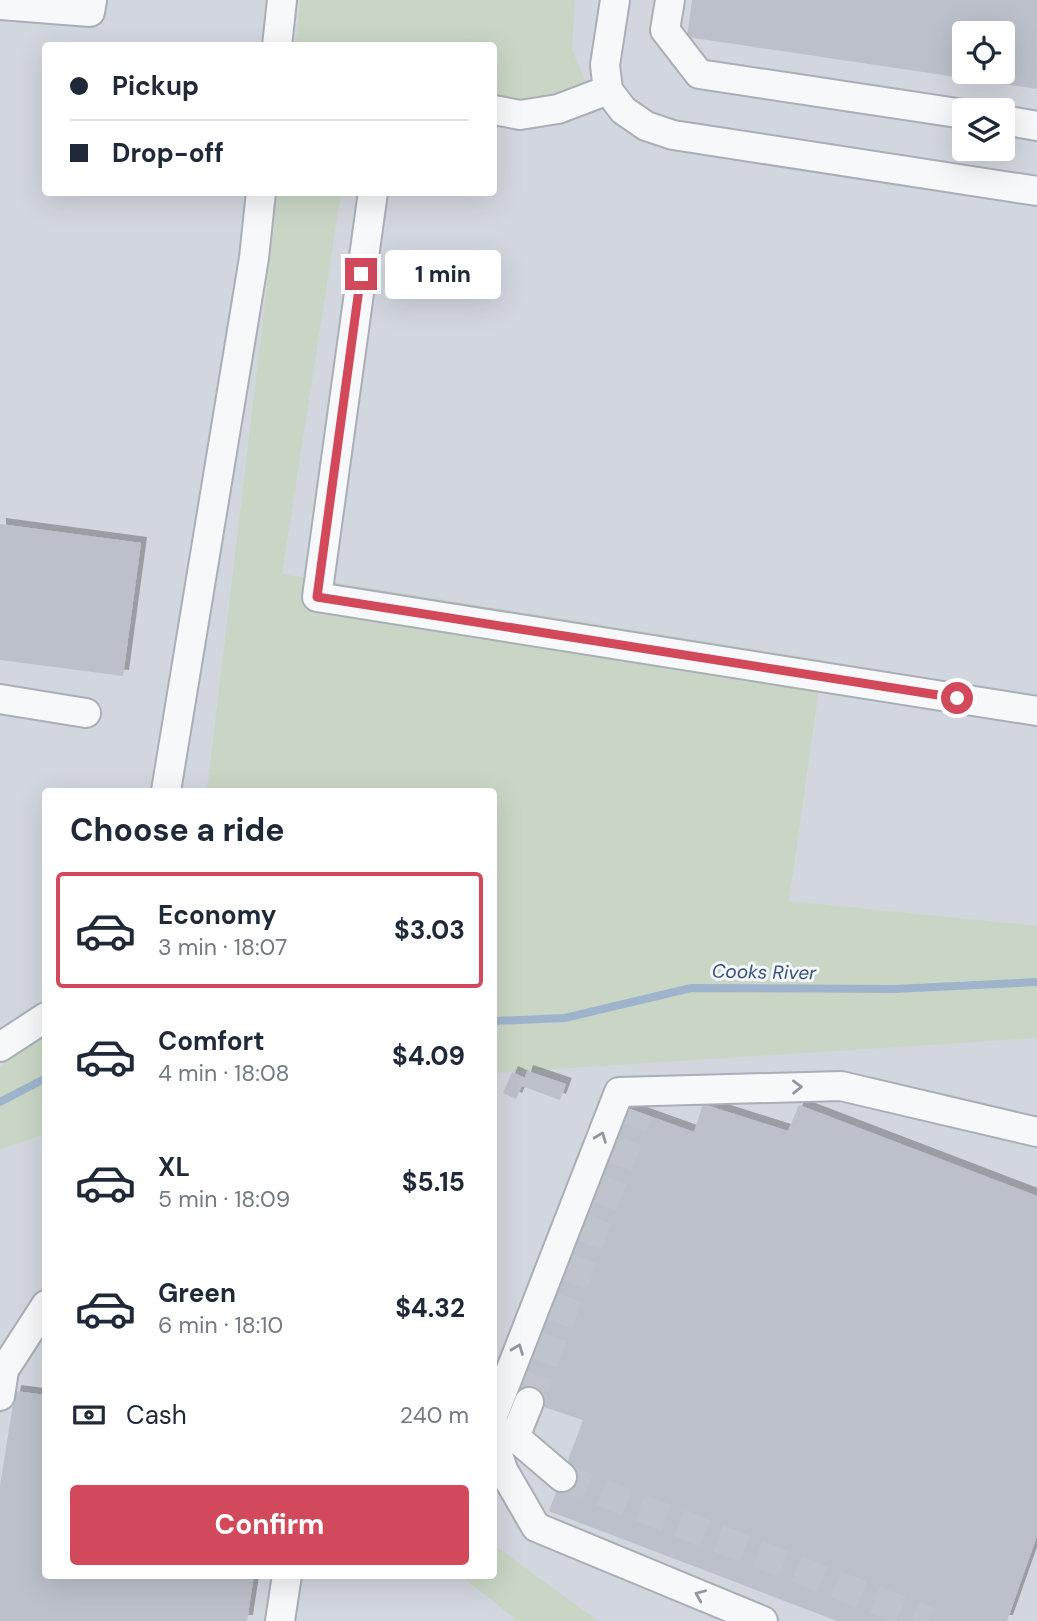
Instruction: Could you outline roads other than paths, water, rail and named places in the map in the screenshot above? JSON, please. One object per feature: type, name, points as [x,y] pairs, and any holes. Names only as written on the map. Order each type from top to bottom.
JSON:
[{"type":"lane","points":[[0,5],[90,12],[92,0]]},
{"type":"lane","points":[[277,42],[282,0]]},
{"type":"lane","points":[[615,0],[606,65],[608,90],[623,110],[646,126],[673,135],[1037,191]]},
{"type":"lane","points":[[670,0],[665,30],[699,74],[952,112]]},
{"type":"lane","points":[[497,111],[520,115],[558,109],[608,90]]},
{"type":"lane","points":[[1015,122],[1037,126]]},
{"type":"lane","points":[[166,788],[254,258],[261,196]]},
{"type":"lane","points":[[372,196],[317,597],[1037,711]]},
{"type":"lane","points":[[1,705],[86,713]]},
{"type":"lane","points":[[0,1047],[42,1020]]},
{"type":"lane","points":[[497,1405],[618,1091],[643,1102],[841,1086],[1037,1132]]},
{"type":"lane","points":[[0,1396],[4,1370],[42,1311]]},
{"type":"lane","points":[[529,1402],[501,1436],[503,1471],[536,1527],[763,1621]]},
{"type":"lane","points":[[501,1436],[562,1477]]},
{"type":"lane","points":[[280,1621],[286,1579]]},
{"type":"waterway","name":"Cooks River","points":[[497,1021],[565,1018],[691,988],[894,989],[1037,982]]},
{"type":"waterway","name":"Cooks River","points":[[0,1102],[42,1080]]},
{"type":"tunnel","points":[[529,1402],[639,1112]]},
{"type":"tunnel","points":[[562,1477],[929,1621]]}]
